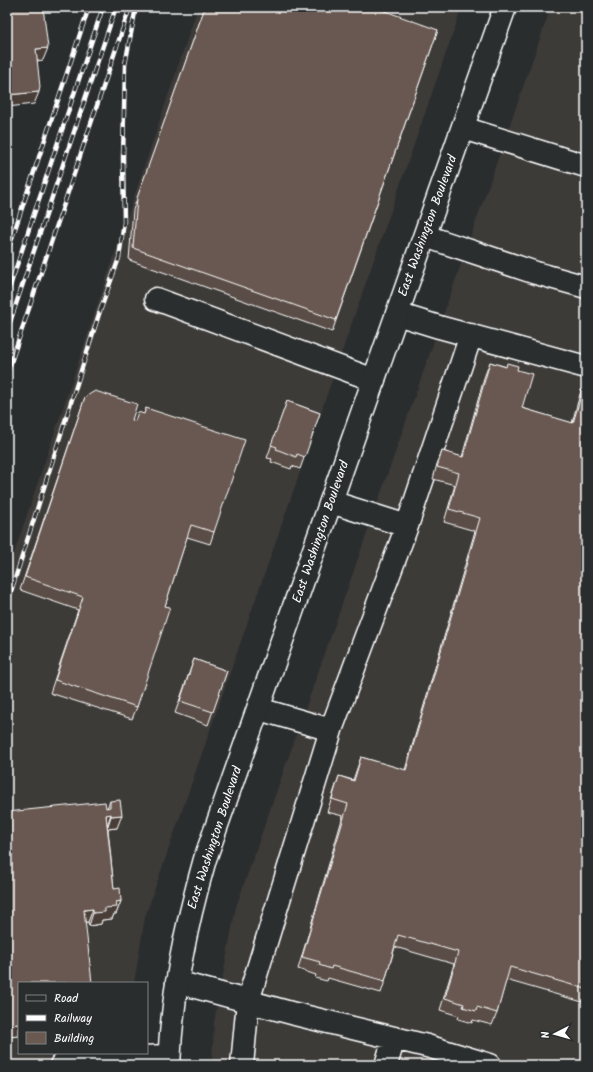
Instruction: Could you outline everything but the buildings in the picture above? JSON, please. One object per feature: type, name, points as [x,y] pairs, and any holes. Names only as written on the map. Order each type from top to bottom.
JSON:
[{"type":"main road","name":"East Washington Boulevard","points":[[169,1061],[172,1019],[177,982],[191,908],[205,860],[505,7]]},
{"type":"main road","points":[[463,128],[586,166]]},
{"type":"main road","points":[[424,236],[536,273],[586,287]]},
{"type":"main road","points":[[156,299],[374,380]]},
{"type":"main road","points":[[397,314],[586,366]]},
{"type":"main road","points":[[242,1065],[248,1000],[331,730],[407,526],[471,335]]},
{"type":"main road","points":[[331,502],[407,526]]},
{"type":"main road","points":[[259,709],[331,730]]},
{"type":"main road","points":[[177,982],[427,1046],[490,1065]]},
{"type":"main road","points":[[386,1065],[394,1038]]},
{"type":"main road","points":[[61,1065],[142,1057],[169,1061]]},
{"type":"shaded area","points":[[198,7],[462,7],[145,917],[134,982],[18,982],[18,1054],[126,1054],[126,1065],[7,1065],[7,574]]},
{"type":"shaded area","points":[[551,7],[586,7],[586,1065],[212,1065],[214,1022],[236,907]]},
{"type":"railway","points":[[7,253],[89,7]]},
{"type":"railway","points":[[7,295],[103,7]]},
{"type":"railway","points":[[7,331],[116,7]]},
{"type":"railway","points":[[7,374],[130,7]]},
{"type":"railway","points":[[7,604],[99,314],[119,258],[124,222],[123,158],[125,65],[136,7]]}]
